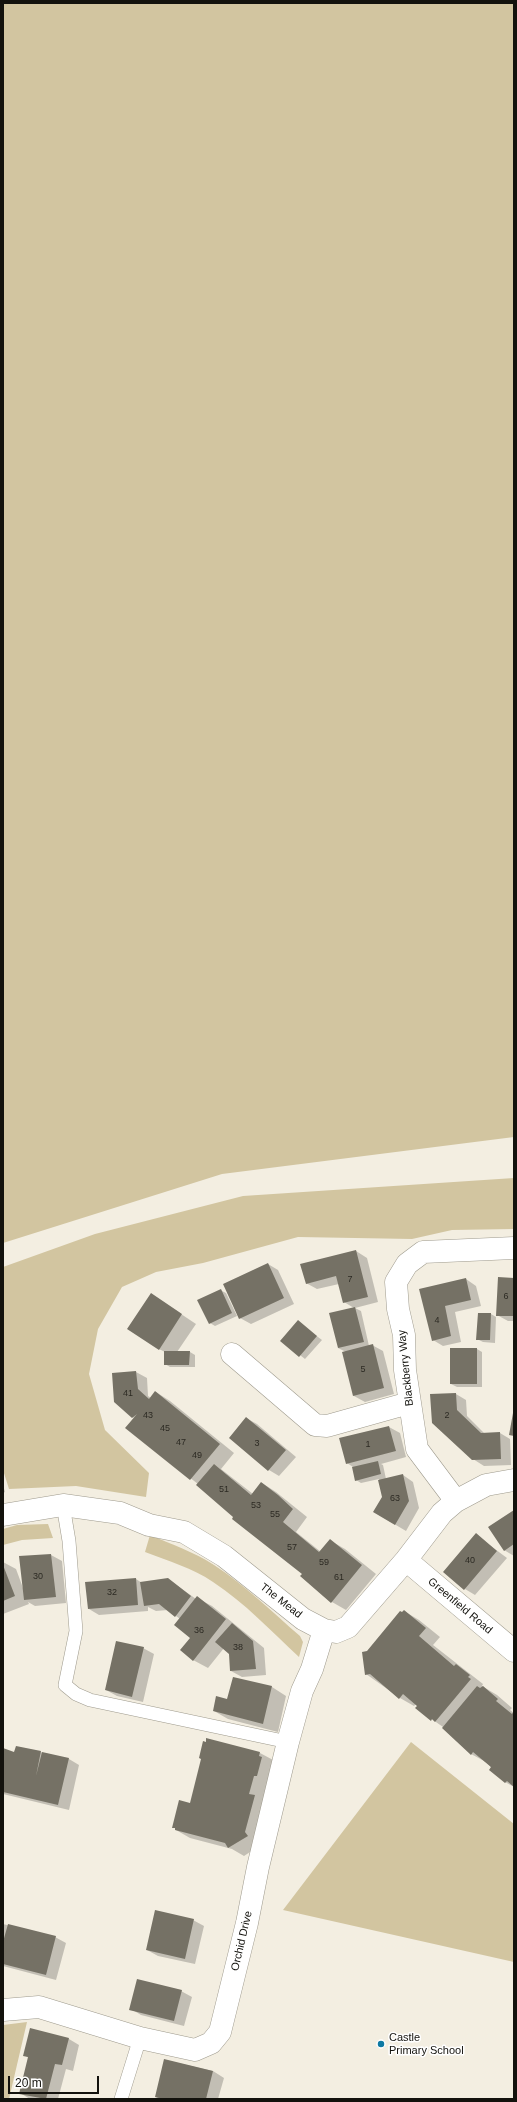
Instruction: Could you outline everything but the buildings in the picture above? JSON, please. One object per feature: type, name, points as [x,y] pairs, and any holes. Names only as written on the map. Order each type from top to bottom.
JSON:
[{"type":"street","name":"Blackberry Way","points":[[456,1501],[417,1449],[409,1403],[405,1370],[404,1335],[398,1309],[396,1282],[407,1264],[423,1252],[514,1248]]},
{"type":"street","points":[[232,1354],[315,1425],[327,1426],[409,1403]]},
{"type":"street","points":[[324,1630],[336,1632],[348,1627],[406,1560],[442,1513],[456,1501],[486,1484],[514,1480]]},
{"type":"street","name":"The Mead","points":[[3,1515],[63,1505],[120,1513],[149,1525],[184,1532],[224,1556],[303,1619],[324,1630]]},
{"type":"street","name":"Greenfield Road","points":[[406,1560],[514,1651]]},
{"type":"street","name":"Orchid Drive","points":[[3,2010],[39,2007],[140,2038],[195,2050],[211,2043],[220,2032],[248,1922],[258,1867],[288,1742],[302,1691],[312,1669],[324,1630]]},
{"type":"lane","points":[[63,1505],[69,1541],[76,1631],[65,1685],[90,1700],[288,1742]]},
{"type":"lane","points":[[121,2099],[140,2038]]},
{"type":"shaded area","points":[[3,3],[514,3],[514,1137],[222,1174],[3,1243]]},
{"type":"shaded area","points":[[514,1178],[514,1229],[452,1230],[412,1239],[298,1237],[203,1263],[156,1272],[122,1287],[98,1329],[89,1374],[105,1430],[149,1473],[146,1497],[76,1486],[9,1489],[3,1470],[3,1267],[95,1234],[243,1196]]},
{"type":"shaded area","points":[[48,1524],[53,1538],[22,1540],[3,1545],[3,1529],[17,1525]]},
{"type":"shaded area","points":[[150,1535],[199,1556],[247,1590],[300,1636],[303,1642],[299,1657],[268,1627],[225,1590],[189,1569],[145,1552]]},
{"type":"shaded area","points":[[411,1742],[514,1824],[514,1962],[283,1910]]},
{"type":"shaded area","points":[[27,2022],[9,2099],[3,2099],[3,2025]]},
{"type":"place","name":"Castle Primary School","points":[[381,2044]]}]
